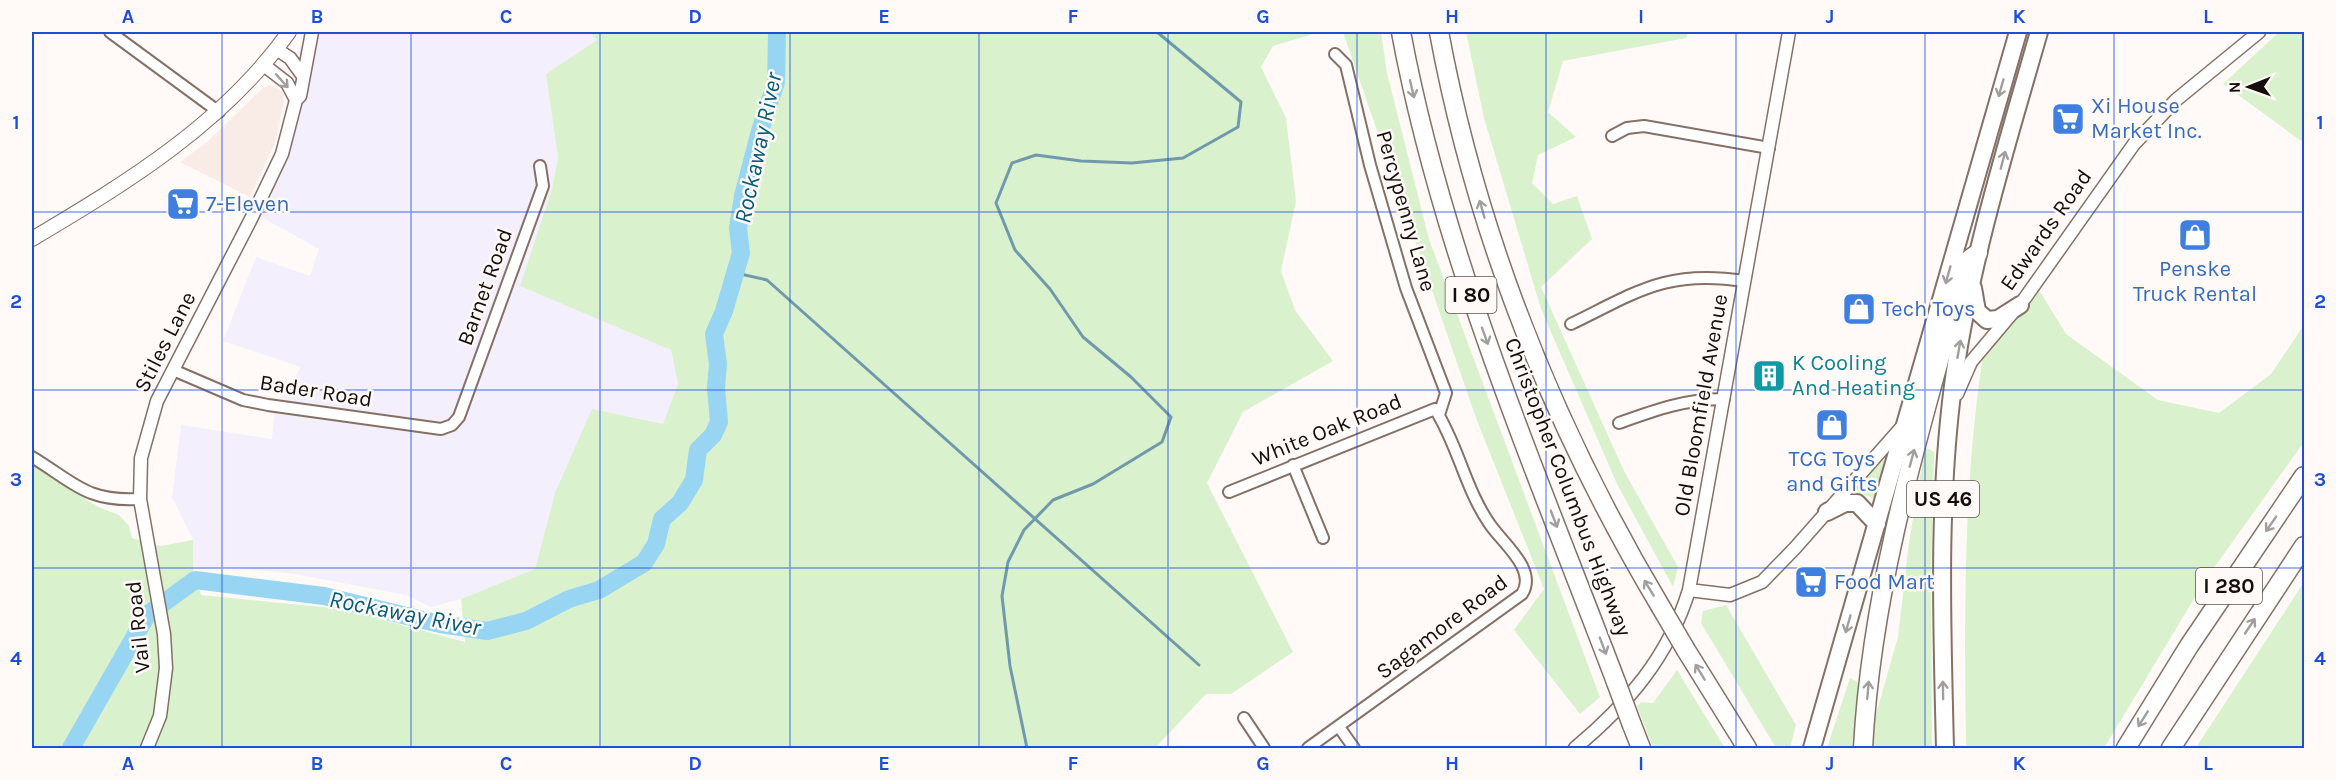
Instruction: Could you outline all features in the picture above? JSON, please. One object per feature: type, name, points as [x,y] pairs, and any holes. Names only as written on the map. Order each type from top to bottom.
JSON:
[{"type":"highway","name":"Christopher Columbus Highway","points":[[1401,32],[1430,163],[1461,268],[1641,748]]},
{"type":"highway","name":"Christopher Columbus Highway","points":[[1438,32],[1476,188],[1522,325],[1583,468],[1686,650],[1747,748]]},
{"type":"highway","name":"US 46","points":[[1812,748],[2018,32]]},
{"type":"highway","name":"US 46","points":[[1945,748],[1941,538],[1955,371],[1978,253],[2039,32]]},
{"type":"highway","points":[[1863,748],[1876,621],[1894,530],[1967,261],[1978,253]]},
{"type":"highway","points":[[1972,281],[1977,311],[1987,320],[1998,319],[2020,305]]},
{"type":"highway","name":"I 280","points":[[2126,748],[2189,646],[2304,476]]},
{"type":"highway","points":[[1827,512],[1845,503],[1857,503],[1877,524]]},
{"type":"highway","name":"I 280","points":[[2218,675],[2304,546]]},
{"type":"highway","points":[[2170,748],[2218,675]]},
{"type":"highway","points":[[2181,748],[2218,675]]},
{"type":"highway","points":[[1713,694],[1716,717],[1734,748]]},
{"type":"main road","points":[[32,239],[151,166],[219,112],[264,66],[288,32]]},
{"type":"street","points":[[110,32],[219,112]]},
{"type":"street","name":"Stiles Lane","points":[[140,499],[141,458],[149,422],[173,370],[265,191],[285,144],[296,100],[300,96],[312,32]]},
{"type":"street","name":"Old Bloomfield Avenue","points":[[1575,748],[1635,690],[1655,664],[1670,639],[1689,590],[1789,32]]},
{"type":"street","name":"Edwards Road","points":[[1949,424],[1958,391],[1971,362],[2020,305],[2134,144],[2176,100],[2259,32]]},
{"type":"street","points":[[276,49],[290,58],[303,76]]},
{"type":"street","name":"Percypenny Lane","points":[[1335,54],[1346,65],[1370,165],[1406,288],[1446,393],[1439,415]]},
{"type":"street","points":[[264,66],[286,83],[296,100]]},
{"type":"street","points":[[1612,136],[1627,128],[1644,126],[1769,148]]},
{"type":"street","name":"Barnet Road","points":[[456,420],[543,186],[540,166]]},
{"type":"street","points":[[1571,324],[1649,287],[1668,281],[1706,276],[1744,281]]},
{"type":"street","name":"Bader Road","points":[[173,370],[243,400],[268,405],[441,429],[452,425],[456,420]]},
{"type":"street","points":[[1619,423],[1673,404],[1695,399],[1724,399]]},
{"type":"street","name":"White Oak Road","points":[[1229,492],[1418,414],[1435,409],[1439,415]]},
{"type":"street","points":[[1689,590],[1730,595],[1762,582],[1892,440],[1909,412]]},
{"type":"street","name":"Sagamore Road","points":[[1308,748],[1339,728],[1522,594],[1526,588],[1524,568],[1488,522],[1439,415]]},
{"type":"street","points":[[32,457],[94,496],[106,499],[140,499]]},
{"type":"street","points":[[1293,465],[1323,538]]},
{"type":"street","name":"Vail Road","points":[[140,499],[164,634],[166,668],[163,701],[147,748]]},
{"type":"street","points":[[1244,718],[1264,748]]},
{"type":"street","points":[[1339,728],[1354,748]]},
{"type":"shaded area","points":[[312,32],[590,32],[597,40],[546,74],[558,157],[552,189],[521,286],[671,350],[678,384],[663,425],[555,493],[535,569],[461,599],[431,607],[406,595],[295,574],[240,568],[193,569],[193,540],[172,497],[181,425],[272,439],[275,406],[301,367],[223,341],[256,257],[310,276],[319,249],[254,213],[265,193],[299,86],[286,67]]},
{"type":"shaded area","points":[[270,85],[283,92],[284,100],[275,143],[250,197],[180,162],[207,142],[263,88]]},
{"type":"green space","points":[[590,32],[1320,32],[1273,46],[1261,67],[1286,118],[1296,201],[1281,271],[1295,310],[1333,361],[1243,412],[1207,483],[1293,652],[1231,694],[1206,694],[1155,748],[32,748],[32,464],[96,506],[119,515],[129,526],[132,538],[161,546],[193,540],[193,569],[201,595],[342,609],[465,642],[461,599],[535,569],[555,493],[592,409],[663,424],[678,384],[671,350],[520,286],[552,189],[558,157],[546,74],[597,40]]},
{"type":"green space","points":[[1343,32],[1381,32],[1387,73],[1429,239],[1600,697],[1580,714],[1514,630],[1544,589],[1476,418]]},
{"type":"green space","points":[[1466,32],[1689,32],[1686,38],[1563,61],[1548,112],[1576,137],[1538,155],[1532,183],[1553,204],[1577,196],[1592,239],[1541,287],[1624,471],[1678,567],[1673,587],[1617,484],[1541,309],[1484,118]]},
{"type":"green space","points":[[2279,32],[2304,32],[2304,143],[2223,84]]},
{"type":"green space","points":[[2039,290],[2066,334],[2158,400],[2219,413],[2271,374],[2304,325],[2304,442],[2206,579],[2104,748],[1966,748],[1965,591],[1969,486],[1979,382],[1987,330],[1999,337]]},
{"type":"green space","points":[[1925,447],[1934,452],[1931,571],[1932,748],[1872,748],[1872,728],[1898,637],[1909,542]]},
{"type":"green space","points":[[1885,458],[1887,459],[1875,498],[1852,492]]},
{"type":"green space","points":[[2304,582],[2304,748],[2196,748],[2199,743]]},
{"type":"green space","points":[[1726,605],[1796,725],[1790,748],[1776,748],[1701,623],[1703,611]]},
{"type":"green space","points":[[1677,670],[1725,748],[1653,748],[1637,706],[1641,702],[1653,703]]},
{"type":"green space","points":[[1850,678],[1859,683],[1853,748],[1827,748]]},
{"type":"waterway","name":"Rockaway River","points":[[71,748],[147,615],[195,580],[324,596],[440,624],[487,631],[526,621],[569,599],[599,590],[644,563],[656,544],[662,519],[680,503],[694,480],[698,450],[713,435],[719,422],[716,388],[718,364],[714,334],[724,311],[741,253],[738,228],[743,196],[776,82],[777,32]]},
{"type":"waterway","points":[[1027,748],[1010,666],[1002,596],[1008,562],[1024,530],[1053,500],[1093,484],[1162,442],[1171,417],[1131,377],[1083,337],[1050,289],[1015,250],[996,203],[1012,163],[1036,155],[1081,161],[1132,163],[1183,158],[1238,127],[1241,102],[1157,32]]},
{"type":"waterway","points":[[736,273],[767,280],[1199,665]]},
{"type":"place","name":"Xi House Market Inc.","points":[[2068,119]]},
{"type":"place","name":"7-Eleven","points":[[183,204]]},
{"type":"place","name":"Penske Truck Rental","points":[[2195,235]]},
{"type":"place","name":"Tech Toys","points":[[1859,309]]},
{"type":"place","name":"K Cooling And Heating","points":[[1769,376]]},
{"type":"place","name":"TCG Toys and Gifts","points":[[1832,425]]},
{"type":"place","name":"Food Mart","points":[[1811,582]]}]
